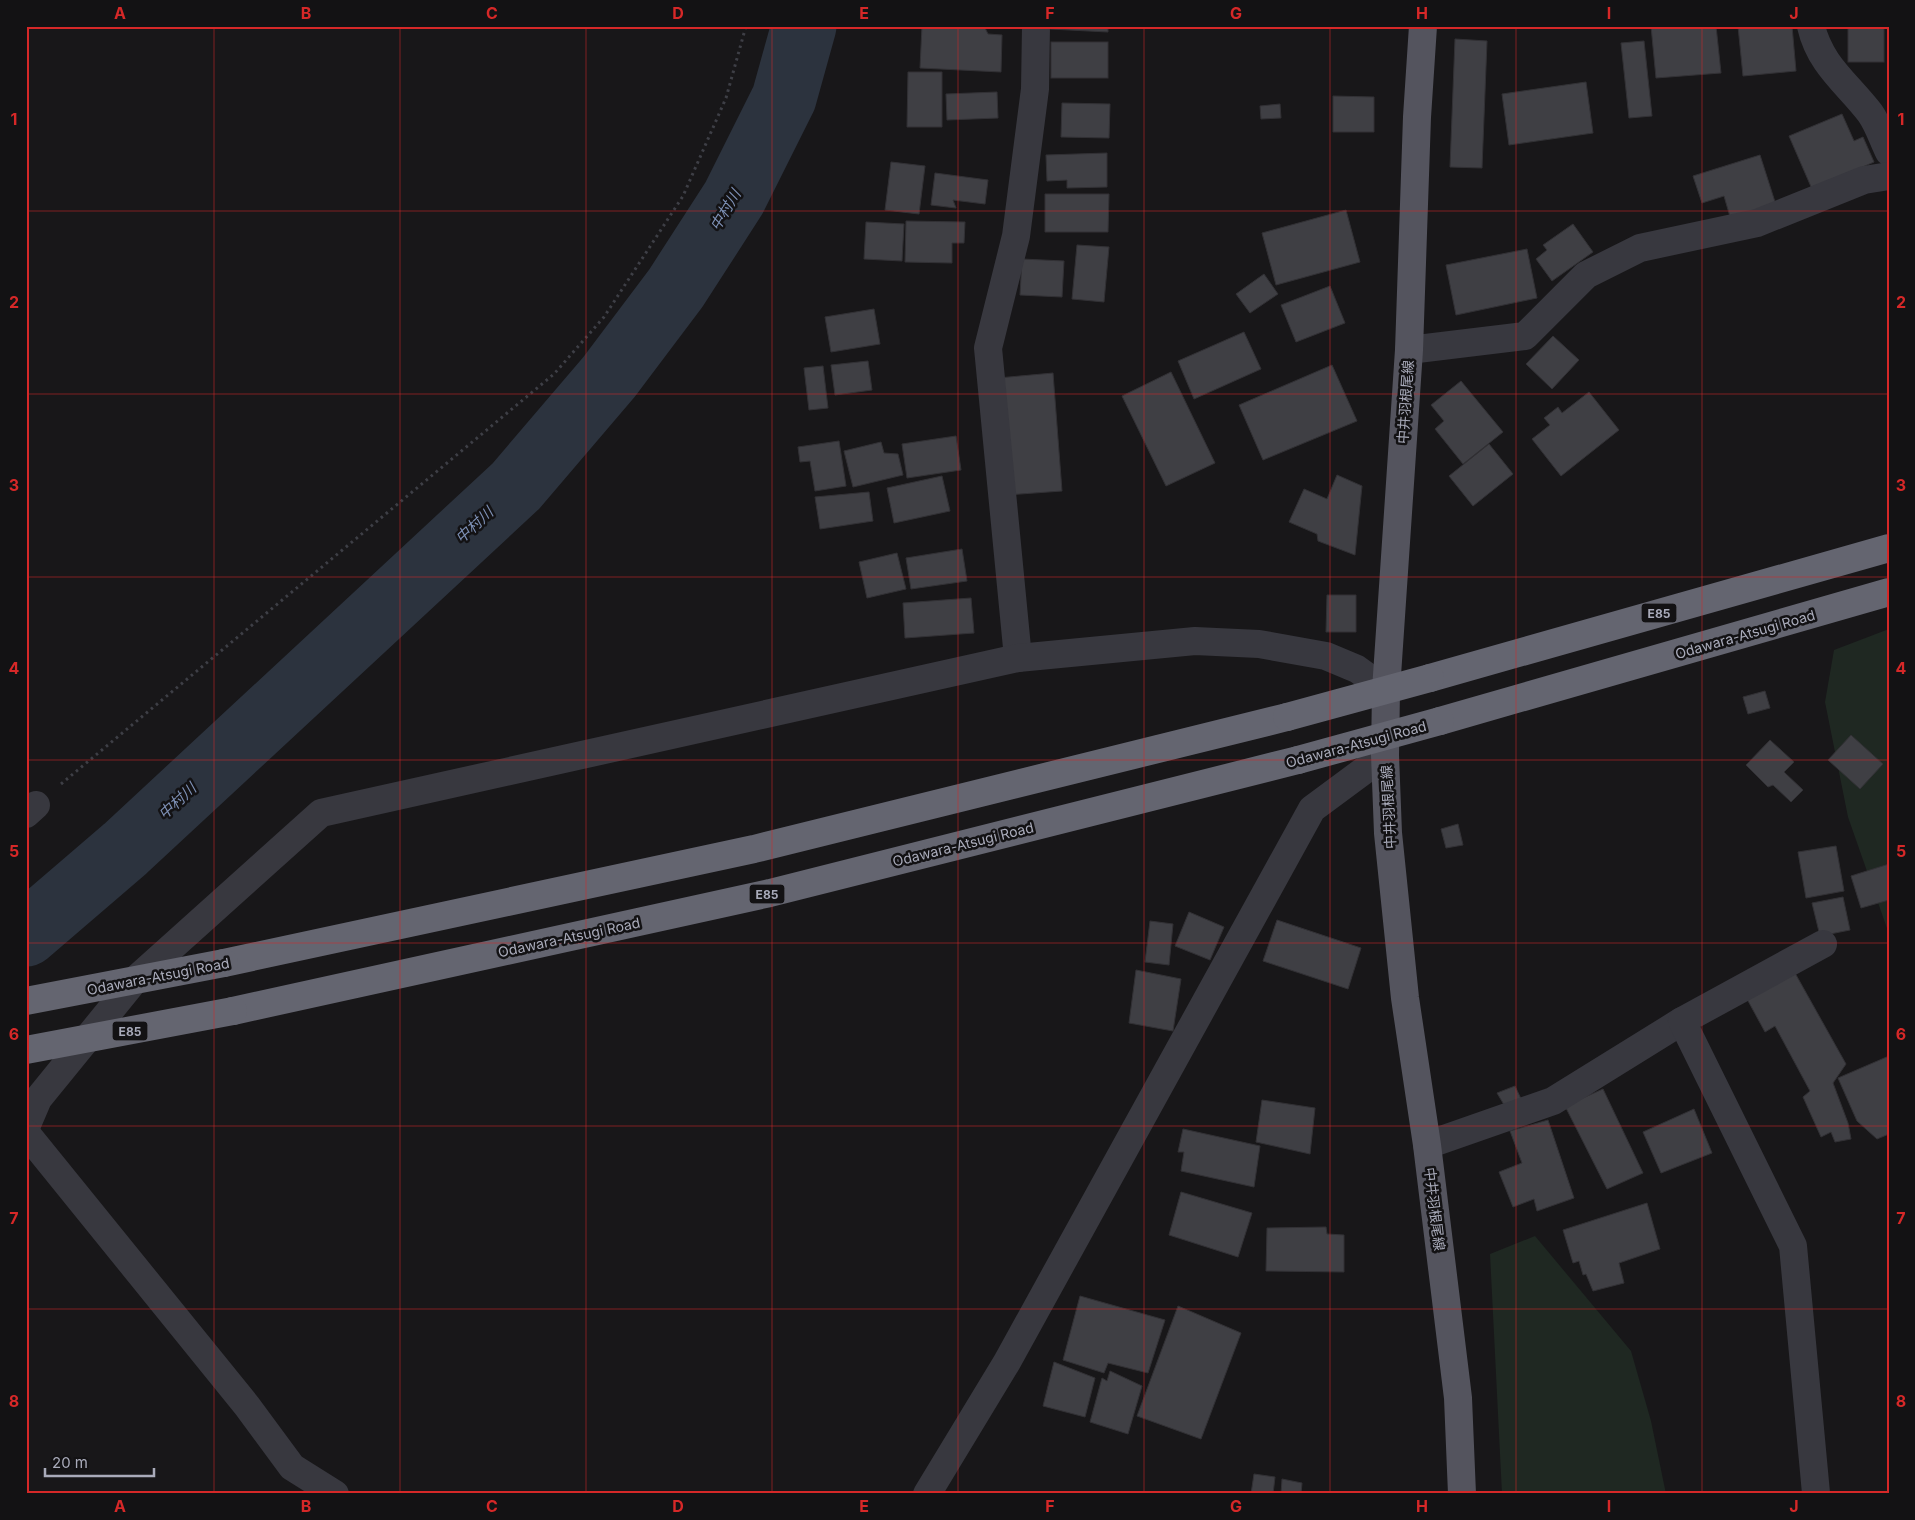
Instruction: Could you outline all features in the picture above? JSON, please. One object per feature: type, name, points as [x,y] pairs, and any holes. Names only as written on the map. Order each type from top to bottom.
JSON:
[{"type":"highway","name":"Odawara-Atsugi Road","points":[[26,1001],[224,963],[754,849],[1287,717],[1889,548]]},
{"type":"highway","name":"Odawara-Atsugi Road","points":[[26,1050],[233,1011],[770,893],[1298,760],[1889,592]]},
{"type":"main road","name":"中井羽根尾線","points":[[1423,26],[1417,117],[1409,350],[1386,690],[1385,755],[1388,833],[1402,969],[1427,1145],[1458,1398],[1462,1494]]},
{"type":"street","points":[[1018,658],[988,348],[1016,236],[1035,89],[1036,26]]},
{"type":"street","points":[[1811,26],[1814,41],[1832,71],[1871,114],[1889,152]]},
{"type":"street","points":[[1409,350],[1525,336],[1586,275],[1640,248],[1757,223],[1864,180],[1889,176]]},
{"type":"street","points":[[26,1127],[32,1094],[134,981],[321,813],[1018,658],[1195,641],[1259,644],[1326,656],[1357,669],[1386,690]]},
{"type":"street","points":[[927,1494],[1007,1362],[1312,809],[1385,755]]},
{"type":"street","points":[[1427,1145],[1553,1101],[1682,1021],[1823,944]]},
{"type":"street","points":[[1682,1021],[1793,1246],[1816,1493]]},
{"type":"street","points":[[26,1133],[248,1406],[292,1467],[336,1494]]},
{"type":"path","points":[[31,810],[554,374],[604,317],[683,196],[726,98],[746,26]]},
{"type":"shaded area","points":[[1889,629],[1889,934],[1848,817],[1825,702],[1834,650]]},
{"type":"shaded area","points":[[1535,1236],[1631,1351],[1651,1421],[1666,1494],[1502,1494],[1490,1254]]},
{"type":"building","points":[[922,26],[984,26],[988,34],[1002,35],[1001,72],[920,68]]},
{"type":"building","points":[[1050,26],[1108,26],[1108,32],[1050,29]]},
{"type":"building","points":[[1651,26],[1716,26],[1721,73],[1656,78]]},
{"type":"building","points":[[1738,26],[1792,26],[1796,71],[1743,76]]},
{"type":"building","points":[[1848,26],[1884,26],[1884,62],[1848,62]]},
{"type":"building","points":[[1455,39],[1487,41],[1482,168],[1450,167]]},
{"type":"building","points":[[1644,41],[1652,116],[1629,118],[1621,43]]},
{"type":"building","points":[[1051,42],[1108,42],[1108,78],[1051,78]]},
{"type":"building","points":[[908,72],[942,72],[942,127],[907,127]]},
{"type":"building","points":[[1586,82],[1593,133],[1509,145],[1502,94]]},
{"type":"building","points":[[997,92],[998,118],[947,120],[946,94]]},
{"type":"building","points":[[1333,96],[1374,97],[1374,132],[1333,132]]},
{"type":"building","points":[[1062,103],[1110,104],[1109,138],[1061,137]]},
{"type":"building","points":[[1280,104],[1281,118],[1261,119],[1260,106]]},
{"type":"building","points":[[1842,114],[1854,141],[1863,137],[1874,162],[1812,189],[1789,136]]},
{"type":"building","points":[[1107,153],[1107,187],[1067,188],[1067,180],[1047,181],[1046,155]]},
{"type":"building","points":[[1760,155],[1776,205],[1731,220],[1724,196],[1702,203],[1693,176]]},
{"type":"building","points":[[891,162],[925,166],[919,214],[885,210]]},
{"type":"building","points":[[935,173],[988,180],[985,204],[953,200],[956,208],[931,205]]},
{"type":"building","points":[[1045,194],[1109,194],[1108,232],[1045,232]]},
{"type":"building","points":[[1346,210],[1360,262],[1276,285],[1262,233]]},
{"type":"building","points":[[906,221],[965,222],[964,243],[952,243],[952,263],[905,262]]},
{"type":"building","points":[[866,222],[904,224],[902,261],[864,259]]},
{"type":"building","points":[[1573,224],[1593,252],[1552,281],[1536,259],[1547,250],[1543,245]]},
{"type":"building","points":[[1077,245],[1109,247],[1104,302],[1072,299]]},
{"type":"building","points":[[1527,249],[1537,298],[1456,315],[1446,265]]},
{"type":"building","points":[[1022,259],[1064,261],[1062,297],[1020,295]]},
{"type":"building","points":[[1264,274],[1278,294],[1250,313],[1236,294]]},
{"type":"building","points":[[1330,286],[1345,323],[1296,342],[1281,305]]},
{"type":"building","points":[[874,309],[880,344],[831,352],[825,317]]},
{"type":"building","points":[[1244,332],[1261,369],[1194,399],[1178,361]]},
{"type":"building","points":[[1553,336],[1579,360],[1552,389],[1526,364]]},
{"type":"building","points":[[868,361],[872,390],[835,395],[831,365]]},
{"type":"building","points":[[1332,365],[1357,421],[1263,460],[1239,405]]},
{"type":"building","points":[[823,366],[828,408],[809,410],[804,368]]},
{"type":"building","points":[[1171,372],[1215,463],[1166,486],[1122,396]]},
{"type":"building","points":[[1053,373],[1062,491],[1007,495],[998,378]]},
{"type":"building","points":[[1461,381],[1503,432],[1463,464],[1435,429],[1444,421],[1431,405]]},
{"type":"building","points":[[1589,392],[1619,430],[1561,476],[1532,439],[1550,425],[1544,418],[1558,407],[1562,413]]},
{"type":"building","points":[[956,436],[961,470],[907,478],[902,444]]},
{"type":"building","points":[[839,441],[846,486],[815,491],[810,461],[800,462],[798,447]]},
{"type":"building","points":[[881,442],[884,453],[898,454],[903,475],[853,487],[844,451]]},
{"type":"building","points":[[1489,444],[1513,474],[1473,506],[1449,476]]},
{"type":"building","points":[[1337,475],[1362,486],[1355,555],[1318,541],[1317,534],[1289,522],[1304,489],[1327,499]]},
{"type":"building","points":[[942,476],[950,511],[894,523],[887,488]]},
{"type":"building","points":[[869,492],[873,521],[820,529],[815,497]]},
{"type":"building","points":[[962,549],[967,581],[911,589],[906,558]]},
{"type":"building","points":[[897,553],[906,589],[867,598],[859,562]]},
{"type":"building","points":[[1327,595],[1356,595],[1356,632],[1326,632]]},
{"type":"building","points":[[971,598],[974,633],[905,638],[903,603]]},
{"type":"building","points":[[1765,691],[1770,708],[1748,714],[1743,697]]},
{"type":"building","points":[[1851,735],[1883,764],[1860,789],[1828,760]]},
{"type":"building","points":[[1770,740],[1794,762],[1784,772],[1803,790],[1791,802],[1773,785],[1768,787],[1746,765]]},
{"type":"building","points":[[1458,824],[1463,845],[1446,848],[1441,829]]},
{"type":"building","points":[[1836,846],[1844,891],[1806,898],[1798,852]]},
{"type":"building","points":[[1889,864],[1889,900],[1861,908],[1851,876]]},
{"type":"building","points":[[1843,897],[1850,930],[1820,936],[1812,903]]},
{"type":"building","points":[[1189,912],[1224,927],[1210,960],[1175,946]]},
{"type":"building","points":[[1277,920],[1361,948],[1348,989],[1263,961]]},
{"type":"building","points":[[1150,921],[1173,924],[1169,965],[1145,962]]},
{"type":"building","points":[[1136,970],[1181,979],[1173,1031],[1129,1023]]},
{"type":"building","points":[[1795,973],[1846,1064],[1833,1083],[1848,1123],[1851,1139],[1835,1142],[1831,1132],[1821,1137],[1803,1097],[1810,1091],[1775,1026],[1765,1032],[1747,999]]},
{"type":"building","points":[[1889,1056],[1889,1134],[1877,1139],[1857,1121],[1838,1078]]},
{"type":"building","points":[[1515,1086],[1522,1101],[1506,1108],[1497,1093]]},
{"type":"building","points":[[1603,1089],[1643,1173],[1607,1189],[1565,1106]]},
{"type":"building","points":[[1262,1100],[1315,1108],[1310,1154],[1256,1142]]},
{"type":"building","points":[[1694,1109],[1712,1153],[1661,1173],[1643,1132]]},
{"type":"building","points":[[1548,1120],[1574,1198],[1537,1211],[1534,1199],[1513,1207],[1499,1172],[1522,1163],[1510,1131]]},
{"type":"building","points":[[1183,1129],[1260,1146],[1254,1187],[1181,1171],[1184,1152],[1178,1152]]},
{"type":"building","points":[[1181,1192],[1252,1213],[1238,1257],[1169,1235]]},
{"type":"building","points":[[1647,1203],[1660,1249],[1619,1263],[1624,1283],[1593,1291],[1586,1274],[1583,1275],[1579,1261],[1573,1263],[1563,1230]]},
{"type":"building","points":[[1326,1227],[1327,1234],[1344,1235],[1344,1272],[1266,1271],[1267,1228]]},
{"type":"building","points":[[1080,1296],[1165,1320],[1148,1373],[1108,1363],[1104,1373],[1063,1360]]},
{"type":"building","points":[[1178,1306],[1241,1333],[1201,1439],[1137,1416]]},
{"type":"building","points":[[1054,1362],[1095,1378],[1085,1417],[1043,1406]]},
{"type":"building","points":[[1110,1371],[1142,1386],[1128,1434],[1090,1422],[1102,1378],[1107,1381]]},
{"type":"building","points":[[1254,1474],[1275,1477],[1273,1494],[1251,1494]]},
{"type":"building","points":[[1282,1479],[1302,1483],[1301,1494],[1281,1494]]},
{"type":"waterway","name":"中村川","points":[[26,934],[125,849],[516,486],[609,377],[676,288],[734,198],[784,98],[804,26]]}]
